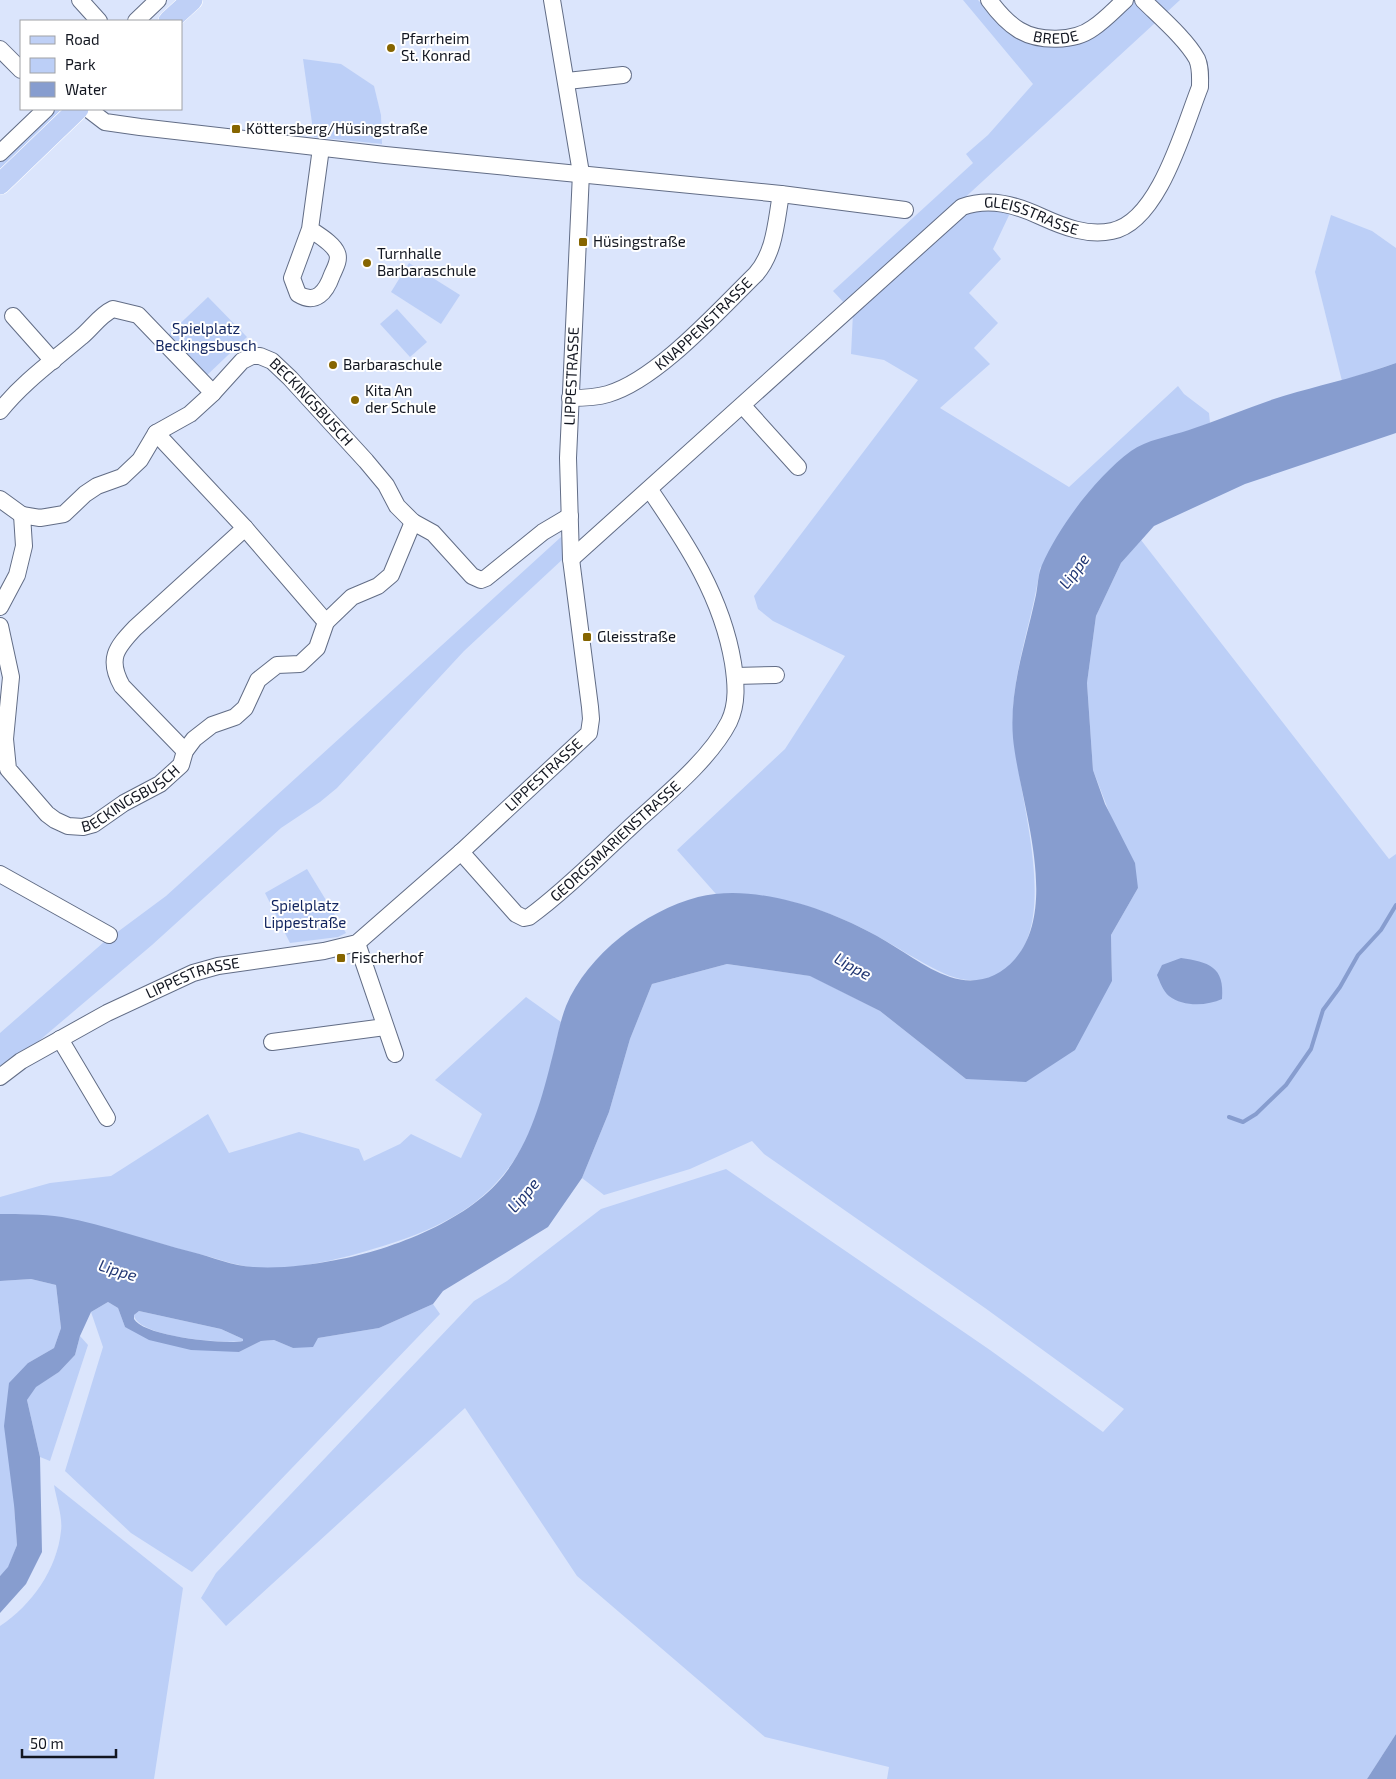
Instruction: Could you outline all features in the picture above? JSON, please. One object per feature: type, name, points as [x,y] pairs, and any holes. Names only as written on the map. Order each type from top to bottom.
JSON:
[{"type":"main road","points":[[170,20],[192,0]]},
{"type":"main road","points":[[0,184],[77,110]]},
{"type":"street","points":[[80,0],[98,20]]},
{"type":"street","points":[[137,20],[158,0]]},
{"type":"street","name":"LIPPESTRASSE","points":[[0,1077],[21,1061],[60,1039],[170,982],[204,969],[324,951],[357,943],[461,852],[589,733],[590,707],[571,560],[568,458],[581,173],[552,0]]},
{"type":"street","name":"BREDE","points":[[988,0],[1001,16],[1019,30],[1052,39],[1069,37],[1092,29],[1125,0]]},
{"type":"street","name":"GLEISSTRASSE","points":[[571,560],[962,207],[984,202],[1003,204],[1025,209],[1069,228],[1095,233],[1114,231],[1139,216],[1161,188],[1200,87],[1200,71],[1196,59],[1184,43],[1143,0]]},
{"type":"street","points":[[0,49],[20,69]]},
{"type":"street","points":[[567,81],[623,75]]},
{"type":"street","points":[[0,153],[45,110]]},
{"type":"street","points":[[89,110],[106,122],[321,148],[781,194],[905,210]]},
{"type":"street","points":[[310,229],[321,148]]},
{"type":"street","name":"KNAPPENSTRASSE","points":[[570,398],[608,394],[644,376],[666,360],[756,274],[765,264],[771,251],[781,194]]},
{"type":"street","points":[[2,403],[83,335],[105,312],[113,309],[121,309],[138,315],[214,393]]},
{"type":"street","points":[[13,316],[53,361]]},
{"type":"street","name":"BECKINGSBUSCH","points":[[156,433],[190,414],[214,393],[242,361],[252,356],[266,358],[272,361],[366,461],[386,485],[397,506],[413,522],[433,533],[472,576],[481,580],[486,578],[543,532],[570,516]]},
{"type":"street","points":[[743,406],[798,467]]},
{"type":"street","points":[[0,499],[22,515],[40,518],[64,514],[91,490],[122,477],[140,460],[156,433],[245,528],[326,622]]},
{"type":"street","name":"GEORGSMARIENSTRASSE","points":[[461,852],[516,914],[524,918],[529,917],[661,800],[721,736],[734,708],[734,676],[730,646],[714,597],[701,569],[650,490]]},
{"type":"street","points":[[0,607],[16,575],[24,546],[22,515]]},
{"type":"street","name":"BECKINGSBUSCH","points":[[0,626],[11,677],[5,739],[8,769],[55,820],[68,826],[83,828],[105,819],[124,804],[160,784],[181,765],[186,750],[194,739],[212,726],[235,717],[245,708],[258,680],[277,665],[300,664],[312,654],[317,648],[326,622],[352,597],[378,586],[391,575],[413,522]]},
{"type":"street","points":[[186,750],[122,686],[117,676],[114,656],[119,645],[135,628],[245,528]]},
{"type":"street","points":[[734,676],[776,675]]},
{"type":"street","points":[[0,874],[110,935]]},
{"type":"street","points":[[357,943],[395,1054]]},
{"type":"street","points":[[272,1042],[385,1027]]},
{"type":"street","points":[[60,1039],[107,1118]]},
{"type":"green space","points":[[963,0],[978,0],[997,20],[1016,34],[1094,36],[1135,0],[1180,0],[847,306],[833,291],[973,163],[966,154],[988,135],[1033,84]]},
{"type":"green space","points":[[303,59],[341,64],[374,86],[381,115],[382,144],[314,137]]},
{"type":"green space","points":[[53,110],[61,110],[0,169],[0,160]]},
{"type":"green space","points":[[976,209],[1012,209],[993,249],[1001,259],[969,293],[998,323],[974,348],[990,364],[940,408],[1069,487],[1178,386],[1184,394],[1209,413],[1210,423],[1194,429],[1040,568],[1017,676],[1013,712],[1014,741],[1032,853],[1035,891],[1031,925],[1020,954],[998,974],[984,979],[970,980],[955,978],[941,972],[875,935],[838,917],[818,910],[757,895],[716,894],[677,850],[785,749],[845,656],[773,621],[758,609],[754,596],[918,380],[884,360],[851,354],[853,313],[960,217]]},
{"type":"green space","points":[[1331,215],[1372,231],[1396,248],[1396,363],[1342,381],[1315,272]]},
{"type":"green space","points":[[409,263],[460,295],[441,324],[391,292]]},
{"type":"green space","name":"Spielplatz Beckingsbusch","points":[[208,297],[247,337],[204,378],[166,337]]},
{"type":"green space","points":[[397,309],[427,342],[410,357],[380,324]]},
{"type":"green space","points":[[561,537],[564,558],[464,651],[337,788],[320,802],[281,828],[152,945],[34,1045],[0,1066],[0,1033],[104,942],[166,896]]},
{"type":"green space","points":[[1141,540],[1389,859],[1396,854],[1396,1734],[1367,1779],[887,1779],[889,1767],[765,1737],[577,1576],[465,1408],[226,1626],[201,1598],[216,1573],[474,1301],[507,1281],[601,1209],[726,1169],[990,1350],[1103,1432],[1124,1409],[985,1308],[764,1154],[752,1141],[690,1169],[604,1195],[582,1178],[609,1112],[630,1039],[652,984],[727,964],[811,976],[880,1011],[966,1079],[1112,981],[1111,935],[1138,888],[1093,770],[1087,683],[1096,616],[1121,563]]},
{"type":"green space","name":"Spielplatz Lippestraße","points":[[307,869],[346,933],[338,937],[290,943],[265,893]]},
{"type":"green space","points":[[526,997],[561,1022],[547,1082],[536,1117],[523,1145],[508,1168],[491,1188],[451,1218],[427,1230],[373,1249],[329,1261],[281,1268],[265,1268],[232,1263],[102,1227],[52,1217],[0,1214],[0,1197],[50,1183],[111,1176],[208,1114],[229,1153],[299,1132],[359,1149],[364,1161],[400,1144],[411,1134],[461,1158],[482,1114],[435,1080]]},
{"type":"green space","points":[[31,1279],[56,1285],[61,1328],[54,1348],[28,1363],[14,1505],[17,1545],[8,1568],[0,1576],[0,1281]]},
{"type":"green space","points":[[108,1302],[118,1308],[125,1327],[239,1352],[261,1341],[274,1340],[293,1348],[318,1338],[379,1328],[433,1304],[440,1314],[192,1572],[131,1533],[65,1471],[103,1347],[91,1312]]},
{"type":"green space","points":[[139,1311],[221,1329],[243,1339],[243,1341],[201,1340],[165,1334],[149,1329],[139,1323],[134,1315]]},
{"type":"green space","points":[[80,1336],[88,1345],[50,1461],[40,1457],[27,1400],[35,1387],[59,1372],[75,1355]]},
{"type":"green space","points":[[54,1485],[183,1588],[154,1779],[0,1779],[0,1626],[32,1597],[41,1585],[54,1559],[59,1545],[61,1526]]},
{"type":"water","name":"Lippe","points":[[1396,363],[1396,433],[1245,484],[1154,526],[1121,563],[1096,616],[1087,683],[1093,770],[1105,804],[1135,863],[1138,888],[1111,935],[1112,981],[1075,1050],[1026,1082],[966,1079],[880,1011],[810,976],[727,964],[652,984],[630,1039],[609,1112],[582,1178],[548,1227],[443,1291],[433,1304],[379,1328],[318,1338],[313,1347],[293,1348],[274,1340],[261,1341],[239,1352],[191,1350],[149,1340],[125,1327],[118,1308],[108,1302],[91,1312],[80,1336],[75,1355],[59,1372],[36,1387],[27,1400],[40,1457],[42,1552],[26,1584],[0,1613],[0,1576],[8,1567],[17,1545],[4,1426],[9,1383],[28,1363],[54,1348],[61,1328],[56,1285],[31,1279],[0,1281],[0,1214],[39,1215],[78,1220],[230,1263],[263,1267],[305,1265],[336,1260],[382,1249],[430,1230],[474,1204],[492,1188],[516,1157],[537,1111],[566,1006],[588,969],[620,937],[639,924],[658,913],[698,897],[743,893],[791,901],[858,926],[931,969],[950,977],[977,980],[993,976],[1015,959],[1028,937],[1035,911],[1034,852],[1017,763],[1012,719],[1019,666],[1040,572],[1058,534],[1092,488],[1118,461],[1137,447],[1283,396]],"holes":[[[139,1311],[221,1329],[243,1339],[243,1341],[219,1342],[167,1334],[140,1325],[134,1319],[134,1315]]]},
{"type":"water","points":[[1181,958],[1199,961],[1213,968],[1221,979],[1222,999],[1209,1003],[1188,1004],[1175,1000],[1167,994],[1157,975],[1162,965]]},
{"type":"water","points":[[1396,1734],[1396,1779],[1367,1779]]},
{"type":"waterway","points":[[1229,1117],[1243,1122],[1256,1114],[1286,1085],[1311,1049],[1323,1010],[1340,987],[1358,955],[1381,930],[1396,905]]},
{"type":"place","name":"Pfarrheim St. Konrad","points":[[391,48]]},
{"type":"place","name":"Köttersberg/Hüsingstraße","points":[[236,129]]},
{"type":"place","name":"Hüsingstraße","points":[[583,242]]},
{"type":"place","name":"Turnhalle Barbaraschule","points":[[367,263]]},
{"type":"place","name":"Barbaraschule","points":[[333,365]]},
{"type":"place","name":"Kita An der Schule","points":[[355,400]]},
{"type":"place","name":"Gleisstraße","points":[[587,637]]},
{"type":"place","name":"Fischerhof","points":[[341,958]]}]
